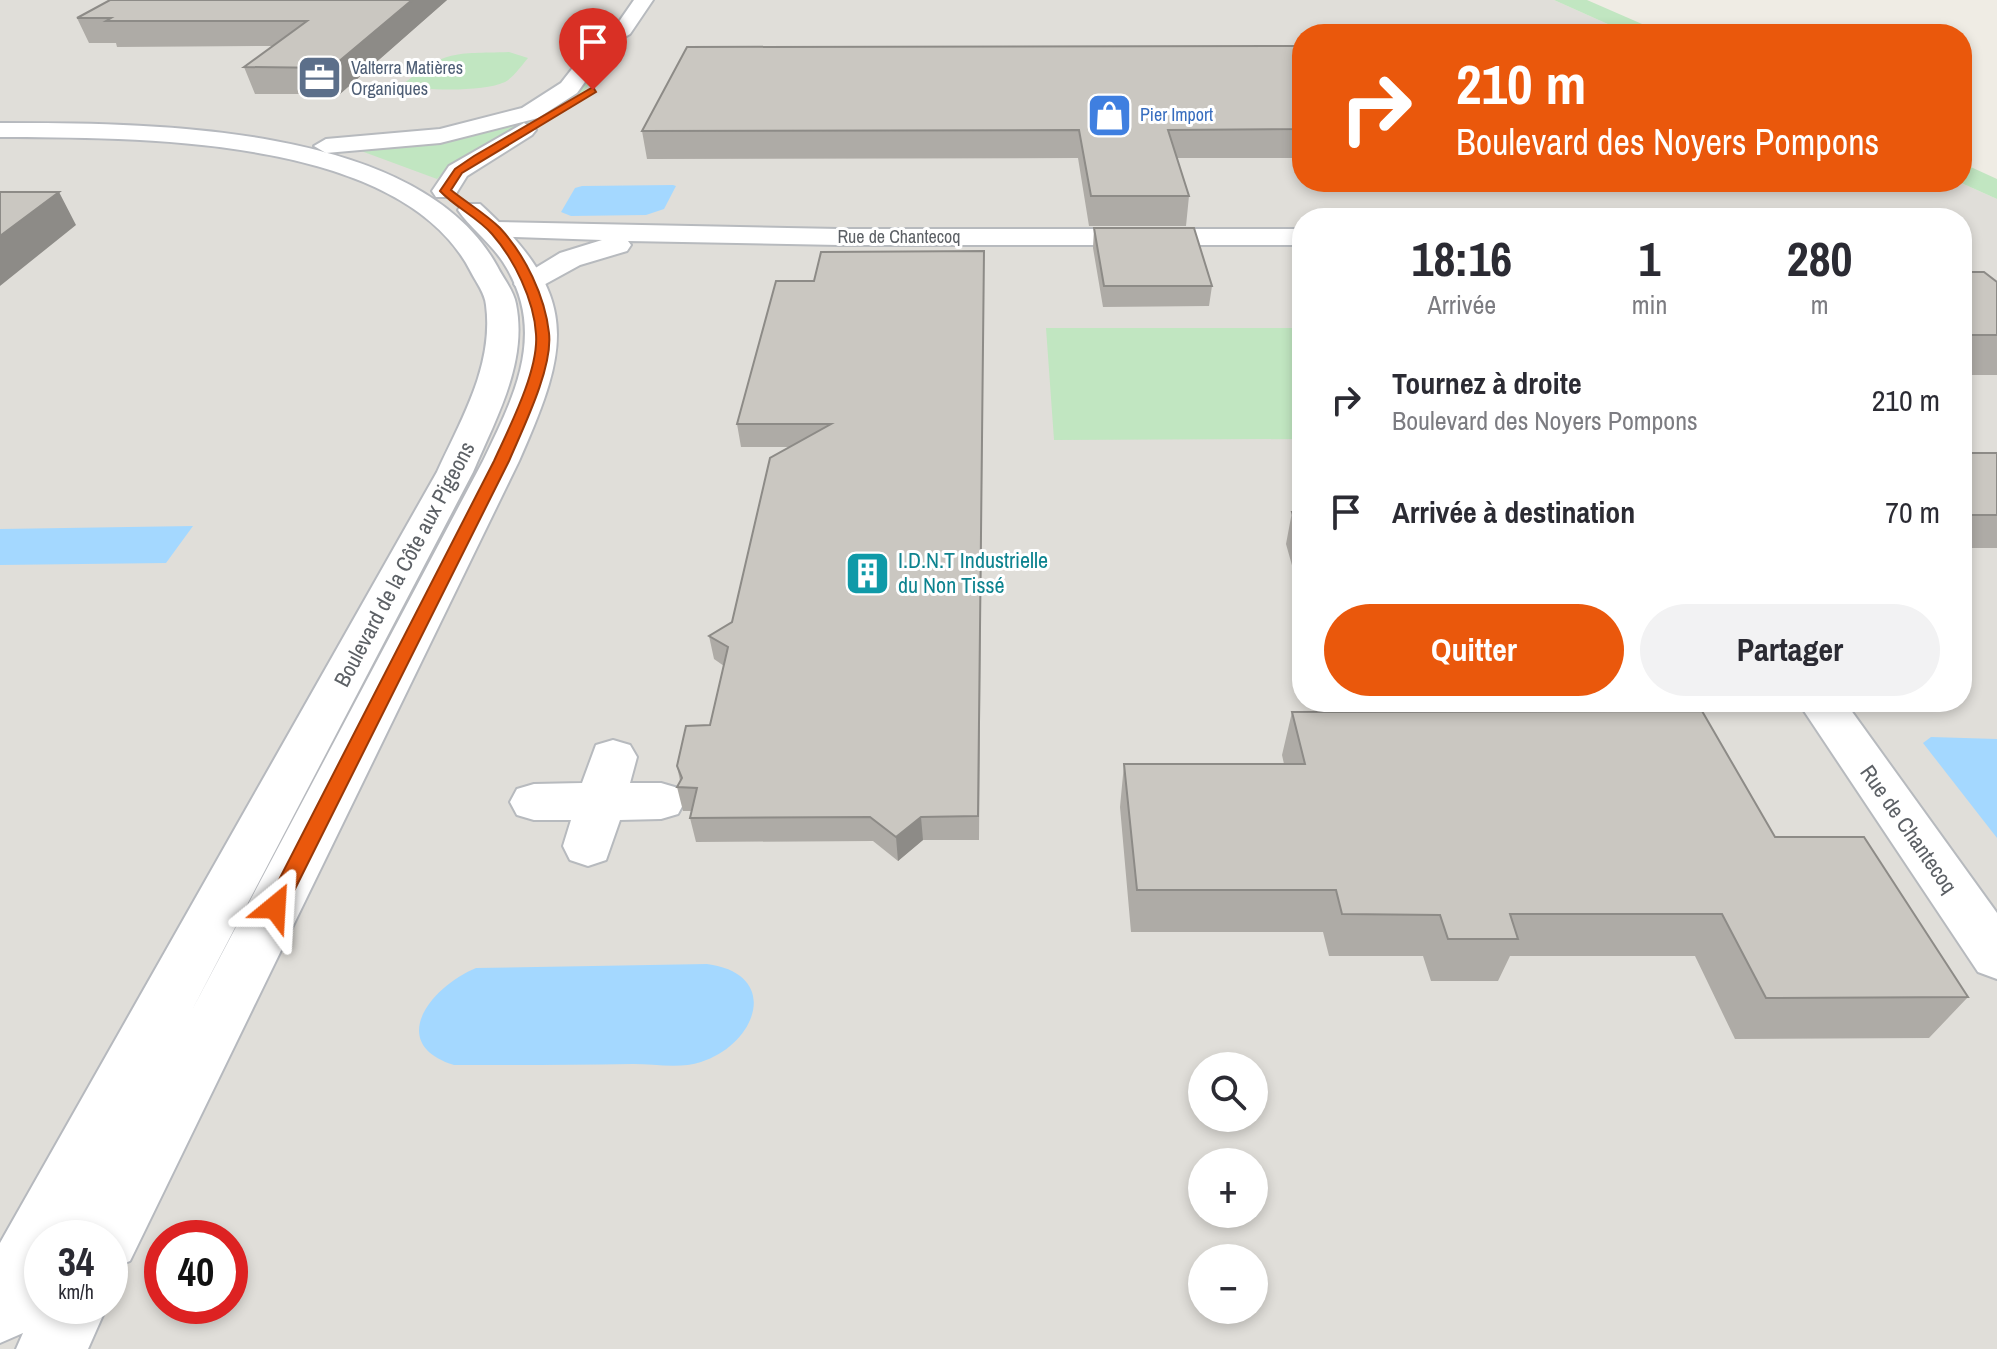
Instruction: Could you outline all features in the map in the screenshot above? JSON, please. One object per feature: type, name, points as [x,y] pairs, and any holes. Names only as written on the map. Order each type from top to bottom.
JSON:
[{"type":"street","points":[[326,146],[440,136],[530,113],[569,88],[604,41],[623,30],[644,0]]},
{"type":"street","points":[[445,191],[458,171],[477,158],[593,90],[628,42],[623,30]]},
{"type":"street","name":"Boulevard de la Côte aux Pigeons","points":[[0,121],[200,127],[326,146],[373,159],[445,191],[495,230],[518,261],[529,284],[543,334],[531,393],[501,461],[116,1220]]},
{"type":"street","name":"Boulevard de la Côte aux Pigeons","points":[[0,130],[112,131],[250,143],[312,157],[388,182],[441,216],[483,262],[501,300],[501,344],[493,394],[455,472],[0,1309]]},
{"type":"street","name":"Rue de Chantecoq","points":[[495,230],[546,234],[839,237],[1292,237]]},
{"type":"street","points":[[529,284],[582,254],[631,243],[839,237]]},
{"type":"street","name":"Rue de Chantecoq","points":[[1828,712],[1997,956]]},
{"type":"street","points":[[534,802],[661,801]]},
{"type":"street","points":[[51,1349],[64,1324]]},
{"type":"shaded area","points":[[0,0],[1554,0],[1608,24],[1292,24],[1292,192],[1972,192],[1972,188],[1997,199],[1997,1349],[0,1349]]},
{"type":"green space","points":[[1554,0],[1587,0],[1642,24],[1608,24]]},
{"type":"green space","points":[[620,42],[584,91],[446,170],[437,179],[353,148],[532,115],[607,45]]},
{"type":"green space","points":[[509,52],[528,58],[505,82],[483,88],[454,90],[402,85],[441,59],[462,54]]},
{"type":"green space","points":[[1972,168],[1997,179],[1997,199],[1972,188]]},
{"type":"green space","points":[[1046,328],[1292,328],[1292,439],[1054,440]]},
{"type":"water","points":[[582,186],[676,186],[664,209],[646,215],[571,216],[561,212],[575,188]]},
{"type":"water","points":[[193,526],[166,563],[0,565],[0,529]]},
{"type":"water","points":[[1931,737],[1997,739],[1997,838],[1923,743]]},
{"type":"water","points":[[707,964],[731,970],[746,981],[753,995],[753,1010],[747,1026],[736,1040],[720,1053],[701,1062],[676,1066],[454,1065],[433,1055],[422,1043],[419,1029],[432,1001],[460,976],[476,968]]},
{"type":"building","points":[[110,0],[412,0],[331,68],[244,67],[307,21],[106,21],[111,18],[77,18]]},
{"type":"building","points":[[1292,46],[1292,129],[1168,130],[1189,196],[1091,196],[1079,130],[642,131],[687,47]]},
{"type":"building","points":[[0,192],[59,192],[0,236]]},
{"type":"building","points":[[1094,228],[1194,228],[1212,286],[1104,286]]},
{"type":"building","name":"I.D.N.T Industrielle du Non Tissé","points":[[984,251],[978,816],[921,817],[896,837],[870,817],[690,818],[697,788],[677,787],[682,778],[677,766],[686,726],[710,725],[728,647],[709,636],[732,622],[770,458],[831,424],[737,424],[776,281],[814,281],[821,252]]},
{"type":"building","points":[[1972,272],[1984,272],[1997,282],[1997,335],[1972,335]]},
{"type":"building","points":[[1972,453],[1997,453],[1997,515],[1972,515]]},
{"type":"building","points":[[1292,712],[1703,712],[1775,837],[1864,837],[1968,997],[1766,998],[1722,914],[1510,914],[1518,939],[1448,939],[1440,915],[1342,914],[1336,890],[1137,890],[1124,764],[1305,764]]},
{"type":"place","name":"Valterra Matières Organiques","points":[[320,78]]},
{"type":"place","name":"Pier Import","points":[[1109,115]]},
{"type":"place","name":"I.D.N.T Industrielle du Non Tissé","points":[[867,573]]},
{"type":"route","points":[[275,907],[501,461],[531,393],[543,334],[529,284],[507,243],[445,191],[458,171],[477,158],[593,90]]}]
